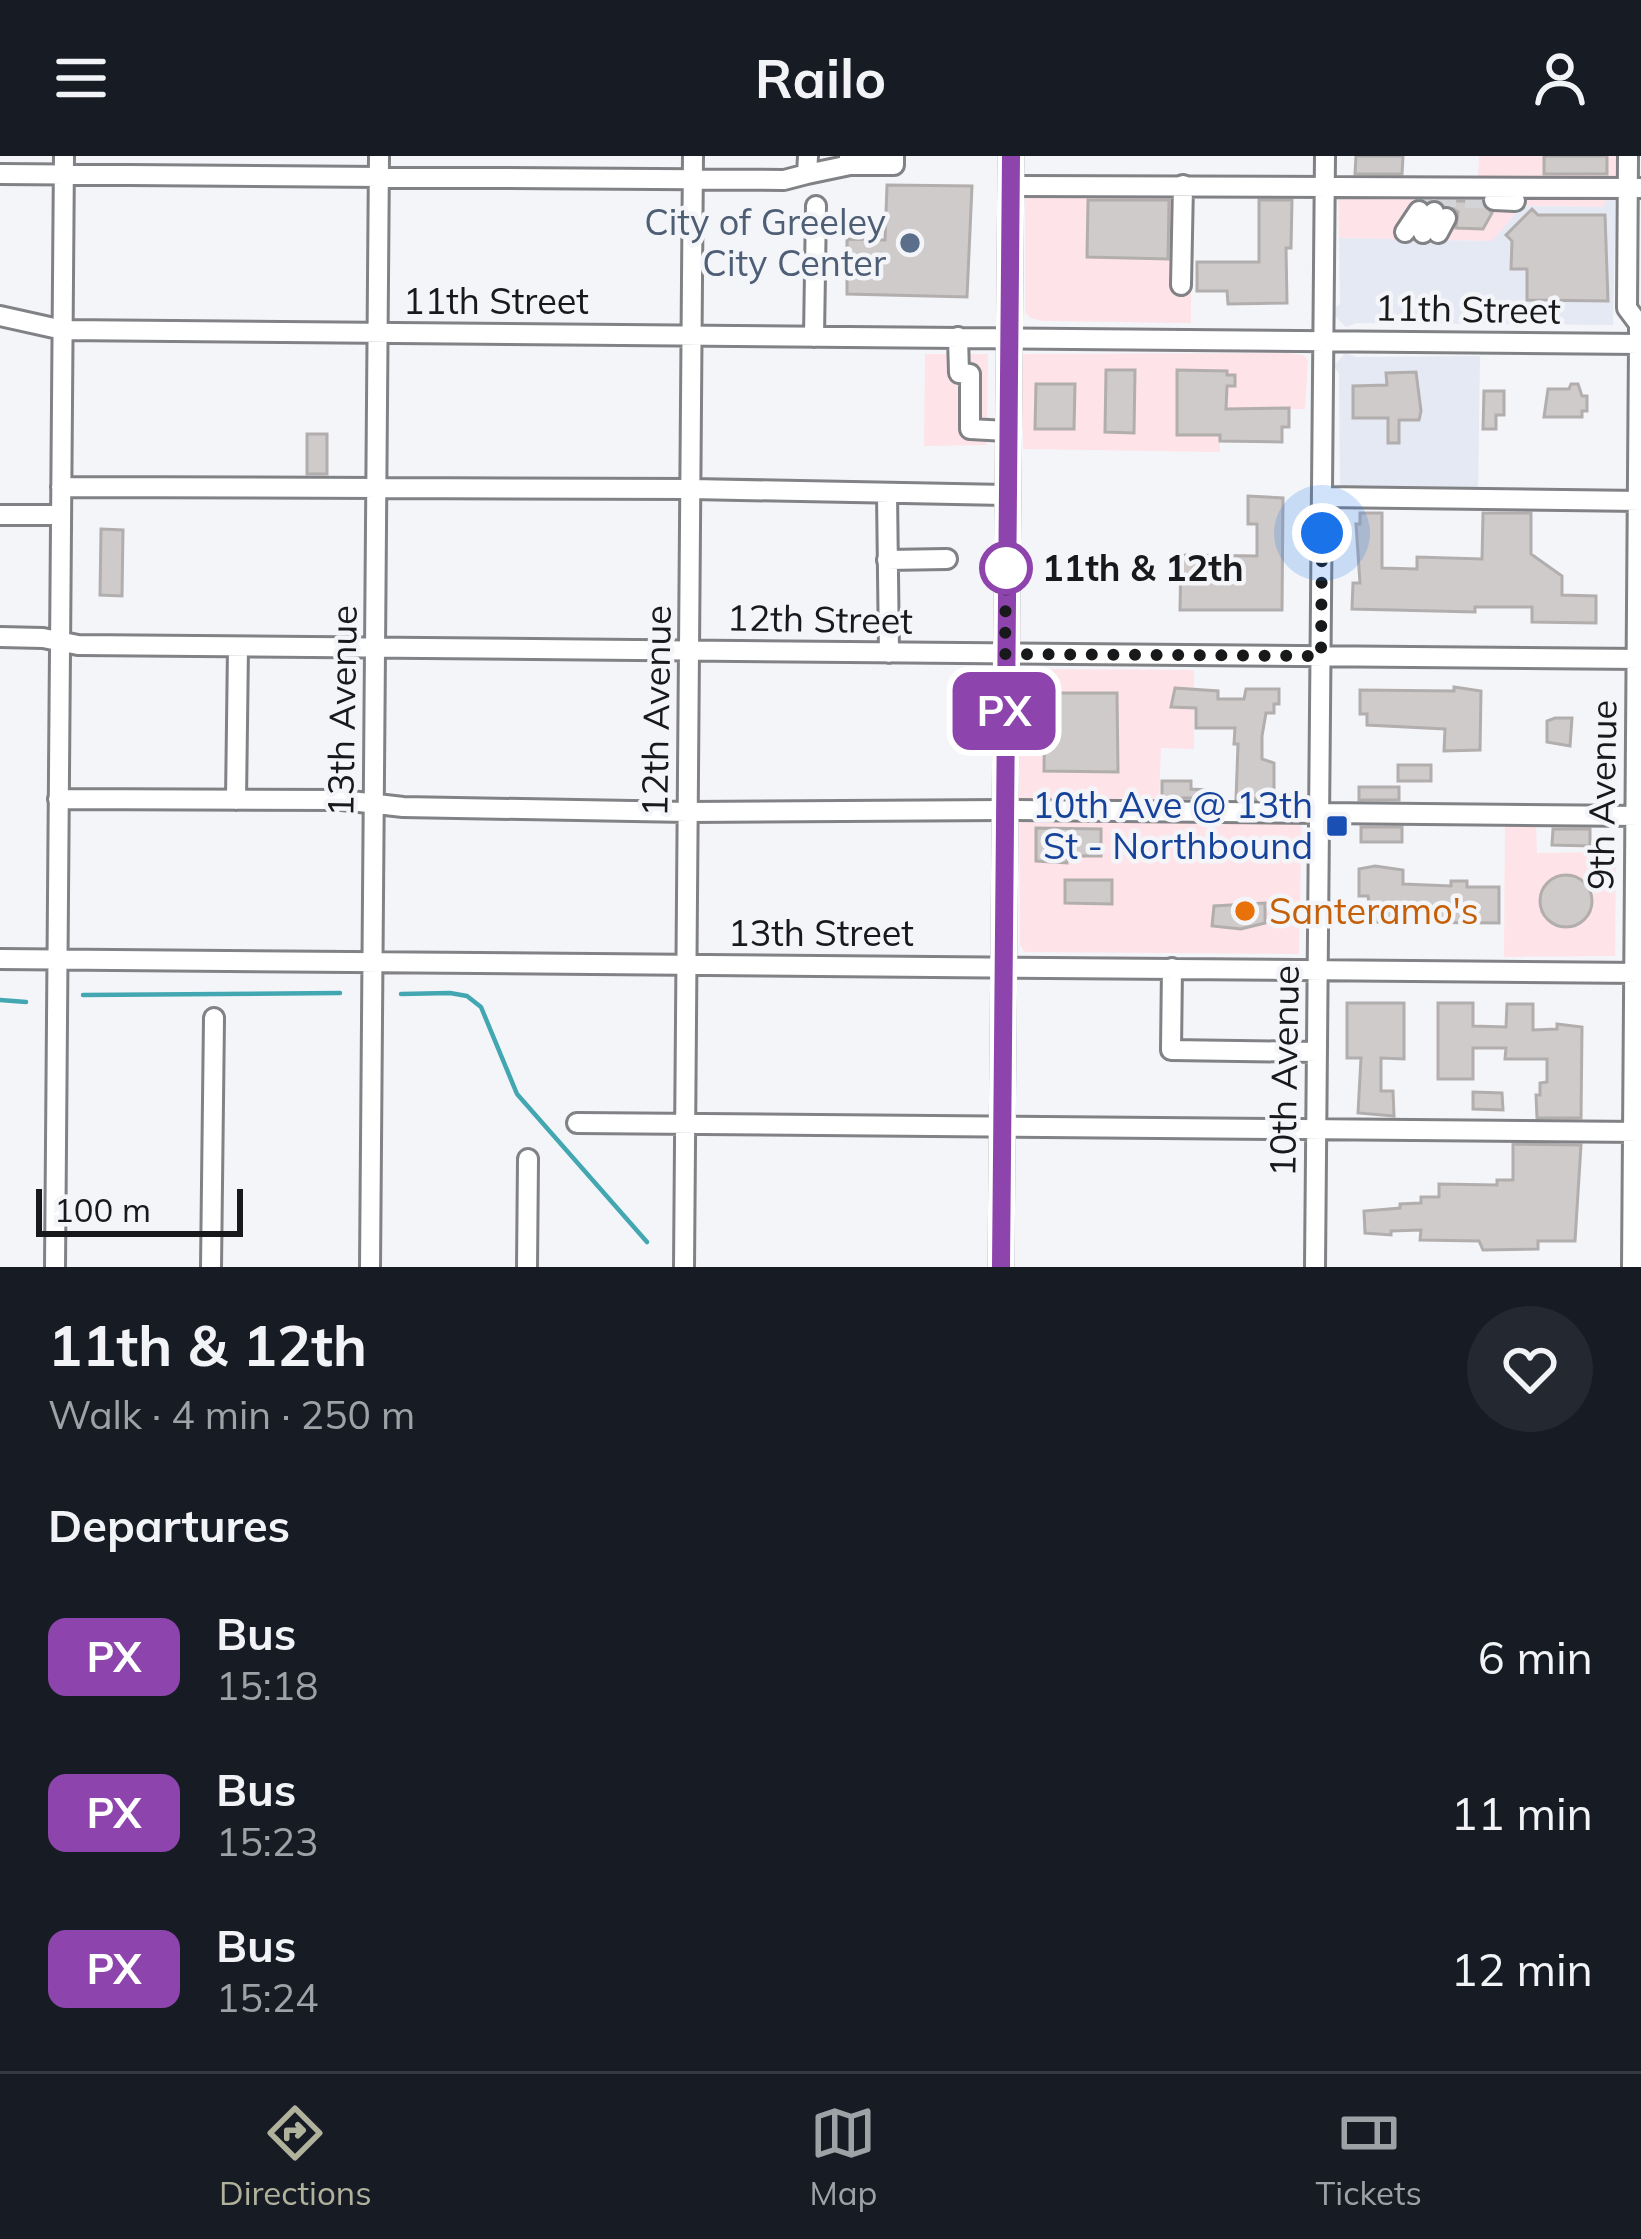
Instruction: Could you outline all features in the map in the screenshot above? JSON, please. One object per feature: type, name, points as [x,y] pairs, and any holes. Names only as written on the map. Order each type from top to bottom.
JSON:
[{"type":"main road","points":[[1001,1267],[1011,156]]},
{"type":"street","name":"12th Avenue","points":[[684,1267],[693,156]]},
{"type":"street","points":[[0,175],[64,166],[379,166],[784,181],[808,165],[849,161],[894,165],[894,156]]},
{"type":"street","name":"10th Avenue","points":[[1315,1267],[1325,156]]},
{"type":"street","name":"9th Avenue","points":[[1628,156],[1634,195],[1627,308],[1640,322],[1637,1132],[1632,1267]]},
{"type":"street","points":[[55,1267],[64,166]]},
{"type":"street","name":"13th Avenue","points":[[370,1267],[379,166]]},
{"type":"street","points":[[1181,285],[1183,185]]},
{"type":"street","points":[[1010,186],[1325,186],[1634,195]]},
{"type":"street","points":[[814,337],[816,206]]},
{"type":"street","name":"11th Street","points":[[0,316],[63,330],[1640,344]]},
{"type":"street","points":[[958,338],[959,373],[970,374],[970,429],[1007,431]]},
{"type":"street","points":[[970,388],[1007,388]]},
{"type":"street","points":[[62,487],[1006,495]]},
{"type":"street","points":[[887,493],[889,653]]},
{"type":"street","points":[[1322,497],[1640,501]]},
{"type":"street","points":[[0,515],[61,515]]},
{"type":"street","points":[[887,560],[947,560]]},
{"type":"street","name":"12th Street","points":[[0,637],[60,643],[238,646],[1639,659]]},
{"type":"street","points":[[236,800],[238,646]]},
{"type":"street","points":[[58,800],[688,812],[1638,816]]},
{"type":"street","name":"13th Street","points":[[0,959],[1638,973]]},
{"type":"street","points":[[1172,968],[1171,1050],[1317,1052]]},
{"type":"street","points":[[211,1267],[214,1018]]},
{"type":"street","points":[[578,1123],[1637,1132]]},
{"type":"street","points":[[527,1267],[528,1160]]},
{"type":"shaded area","points":[[1479,156],[1616,156],[1616,180],[1604,207],[1522,206],[1493,241],[1339,238],[1338,176],[1478,178]]},
{"type":"shaded area","points":[[1025,175],[1191,176],[1191,323],[1030,318],[1025,312]]},
{"type":"shaded area","points":[[1616,180],[1613,325],[1357,323],[1346,327],[1335,316],[1334,309],[1340,304],[1339,238],[1492,241],[1522,206],[1603,207]]},
{"type":"shaded area","points":[[1345,353],[1356,357],[1480,356],[1478,492],[1340,491],[1339,374],[1334,366]]},
{"type":"shaded area","points":[[925,354],[988,354],[987,445],[924,446]]},
{"type":"shaded area","points":[[1022,354],[1304,355],[1308,361],[1305,409],[1227,409],[1226,418],[1220,419],[1220,452],[1023,449]]},
{"type":"shaded area","points":[[1018,669],[1194,670],[1194,749],[1161,748],[1159,803],[1302,807],[1299,954],[1025,952],[1020,945]]},
{"type":"shaded area","points":[[1536,820],[1537,853],[1616,852],[1615,956],[1504,957],[1505,821]]},
{"type":"building","points":[[1356,156],[1403,156],[1402,174],[1355,174]]},
{"type":"building","points":[[1544,156],[1607,156],[1607,174],[1544,174]]},
{"type":"building","name":"City of Greeley City Center","points":[[887,185],[972,186],[967,297],[847,294],[847,239],[885,240]]},
{"type":"building","points":[[1088,200],[1169,200],[1168,259],[1087,257]]},
{"type":"building","points":[[1259,200],[1292,200],[1291,248],[1286,248],[1287,303],[1228,304],[1227,291],[1197,291],[1197,262],[1259,262]]},
{"type":"building","points":[[1441,201],[1481,201],[1492,213],[1483,229],[1456,228],[1458,212]]},
{"type":"building","points":[[1532,209],[1538,215],[1605,215],[1608,301],[1527,300],[1527,269],[1511,269],[1512,241],[1506,235]]},
{"type":"building","points":[[1106,370],[1135,370],[1134,433],[1105,432]]},
{"type":"building","points":[[1177,370],[1235,375],[1235,386],[1227,386],[1226,409],[1289,408],[1289,427],[1282,427],[1282,442],[1177,435]]},
{"type":"building","points":[[1416,372],[1419,420],[1399,420],[1399,443],[1388,443],[1388,418],[1353,418],[1353,386],[1387,385],[1386,373]]},
{"type":"building","points":[[1036,384],[1075,384],[1074,429],[1035,429]]},
{"type":"building","points":[[1578,384],[1582,396],[1587,396],[1587,411],[1582,411],[1582,417],[1544,417],[1548,389],[1569,389]]},
{"type":"building","points":[[1484,391],[1504,391],[1504,415],[1496,415],[1496,429],[1483,429]]},
{"type":"building","points":[[307,434],[327,434],[327,474],[307,474]]},
{"type":"building","points":[[1248,496],[1283,498],[1282,610],[1180,610],[1181,555],[1257,556],[1257,524],[1248,524]]},
{"type":"building","points":[[1360,513],[1382,513],[1382,568],[1417,569],[1417,557],[1482,559],[1483,513],[1531,513],[1531,554],[1562,576],[1562,595],[1596,596],[1596,623],[1532,622],[1532,607],[1475,607],[1475,612],[1352,609],[1353,583],[1360,583],[1356,524],[1360,524]]},
{"type":"building","points":[[101,529],[123,530],[122,596],[100,595]]},
{"type":"building","points":[[1454,687],[1481,691],[1480,750],[1444,751],[1445,729],[1367,725],[1367,714],[1360,714],[1360,690],[1454,691]]},
{"type":"building","points":[[1175,688],[1218,691],[1218,699],[1244,699],[1246,689],[1279,689],[1279,704],[1274,704],[1274,713],[1266,713],[1262,736],[1262,759],[1274,763],[1274,799],[1236,799],[1235,728],[1196,728],[1196,708],[1171,707]]},
{"type":"building","points":[[1045,693],[1117,693],[1118,772],[1044,771]]},
{"type":"building","points":[[1572,718],[1570,746],[1547,742],[1547,721]]},
{"type":"building","points":[[1398,765],[1431,765],[1431,781],[1398,781]]},
{"type":"building","points":[[1162,781],[1191,781],[1191,789],[1209,790],[1209,798],[1162,798]]},
{"type":"building","points":[[1359,787],[1399,787],[1399,800],[1359,800]]},
{"type":"building","points":[[1361,827],[1402,827],[1402,842],[1361,842]]},
{"type":"building","points":[[1036,828],[1101,829],[1101,856],[1067,856],[1067,863],[1036,861]]},
{"type":"building","points":[[1553,829],[1590,829],[1590,846],[1552,845]]},
{"type":"building","points":[[1359,869],[1403,870],[1403,884],[1451,886],[1451,881],[1467,881],[1467,887],[1499,887],[1499,923],[1372,922],[1368,896],[1359,896]]},
{"type":"building","points":[[1566,875],[1584,883],[1592,901],[1584,919],[1566,927],[1548,919],[1540,901],[1548,883]]},
{"type":"building","points":[[1065,880],[1112,880],[1112,904],[1065,903]]},
{"type":"building","points":[[1265,903],[1265,923],[1241,929],[1212,926],[1214,906]]},
{"type":"building","points":[[1347,1003],[1404,1003],[1404,1059],[1381,1058],[1381,1091],[1393,1091],[1394,1116],[1358,1113],[1361,1058],[1347,1058]]},
{"type":"building","points":[[1438,1003],[1473,1003],[1473,1026],[1506,1027],[1507,1004],[1533,1004],[1533,1030],[1557,1029],[1557,1024],[1582,1027],[1581,1118],[1537,1118],[1536,1095],[1540,1095],[1540,1083],[1547,1082],[1547,1059],[1505,1059],[1506,1048],[1473,1048],[1473,1079],[1438,1079]]},
{"type":"building","points":[[1473,1092],[1502,1093],[1503,1110],[1473,1109]]},
{"type":"building","points":[[1513,1144],[1581,1145],[1575,1241],[1538,1241],[1538,1249],[1483,1250],[1479,1241],[1420,1240],[1421,1230],[1365,1233],[1364,1211],[1400,1208],[1400,1204],[1421,1203],[1421,1197],[1439,1197],[1439,1184],[1497,1185],[1497,1180],[1513,1180]]},
{"type":"waterway","points":[[83,995],[340,993]]},
{"type":"waterway","points":[[401,994],[450,993],[467,996],[481,1007],[517,1094],[647,1242]]},
{"type":"waterway","points":[[0,1000],[26,1002]]},
{"type":"tunnel","points":[[1419,211],[1428,197],[1494,200]]},
{"type":"bus line","name":"PX","points":[[1001,1267],[1011,156]]},
{"type":"place","name":"City of Greeley City Center","points":[[910,243]]},
{"type":"place","name":"11th & 12th","points":[[1006,568]]},
{"type":"place","name":"10th Ave @ 13th St - Northbound","points":[[1337,826]]},
{"type":"place","name":"Santeramo's","points":[[1245,911]]},
{"type":"route","points":[[1006,568],[1005,654],[1321,656],[1322,533]]}]
